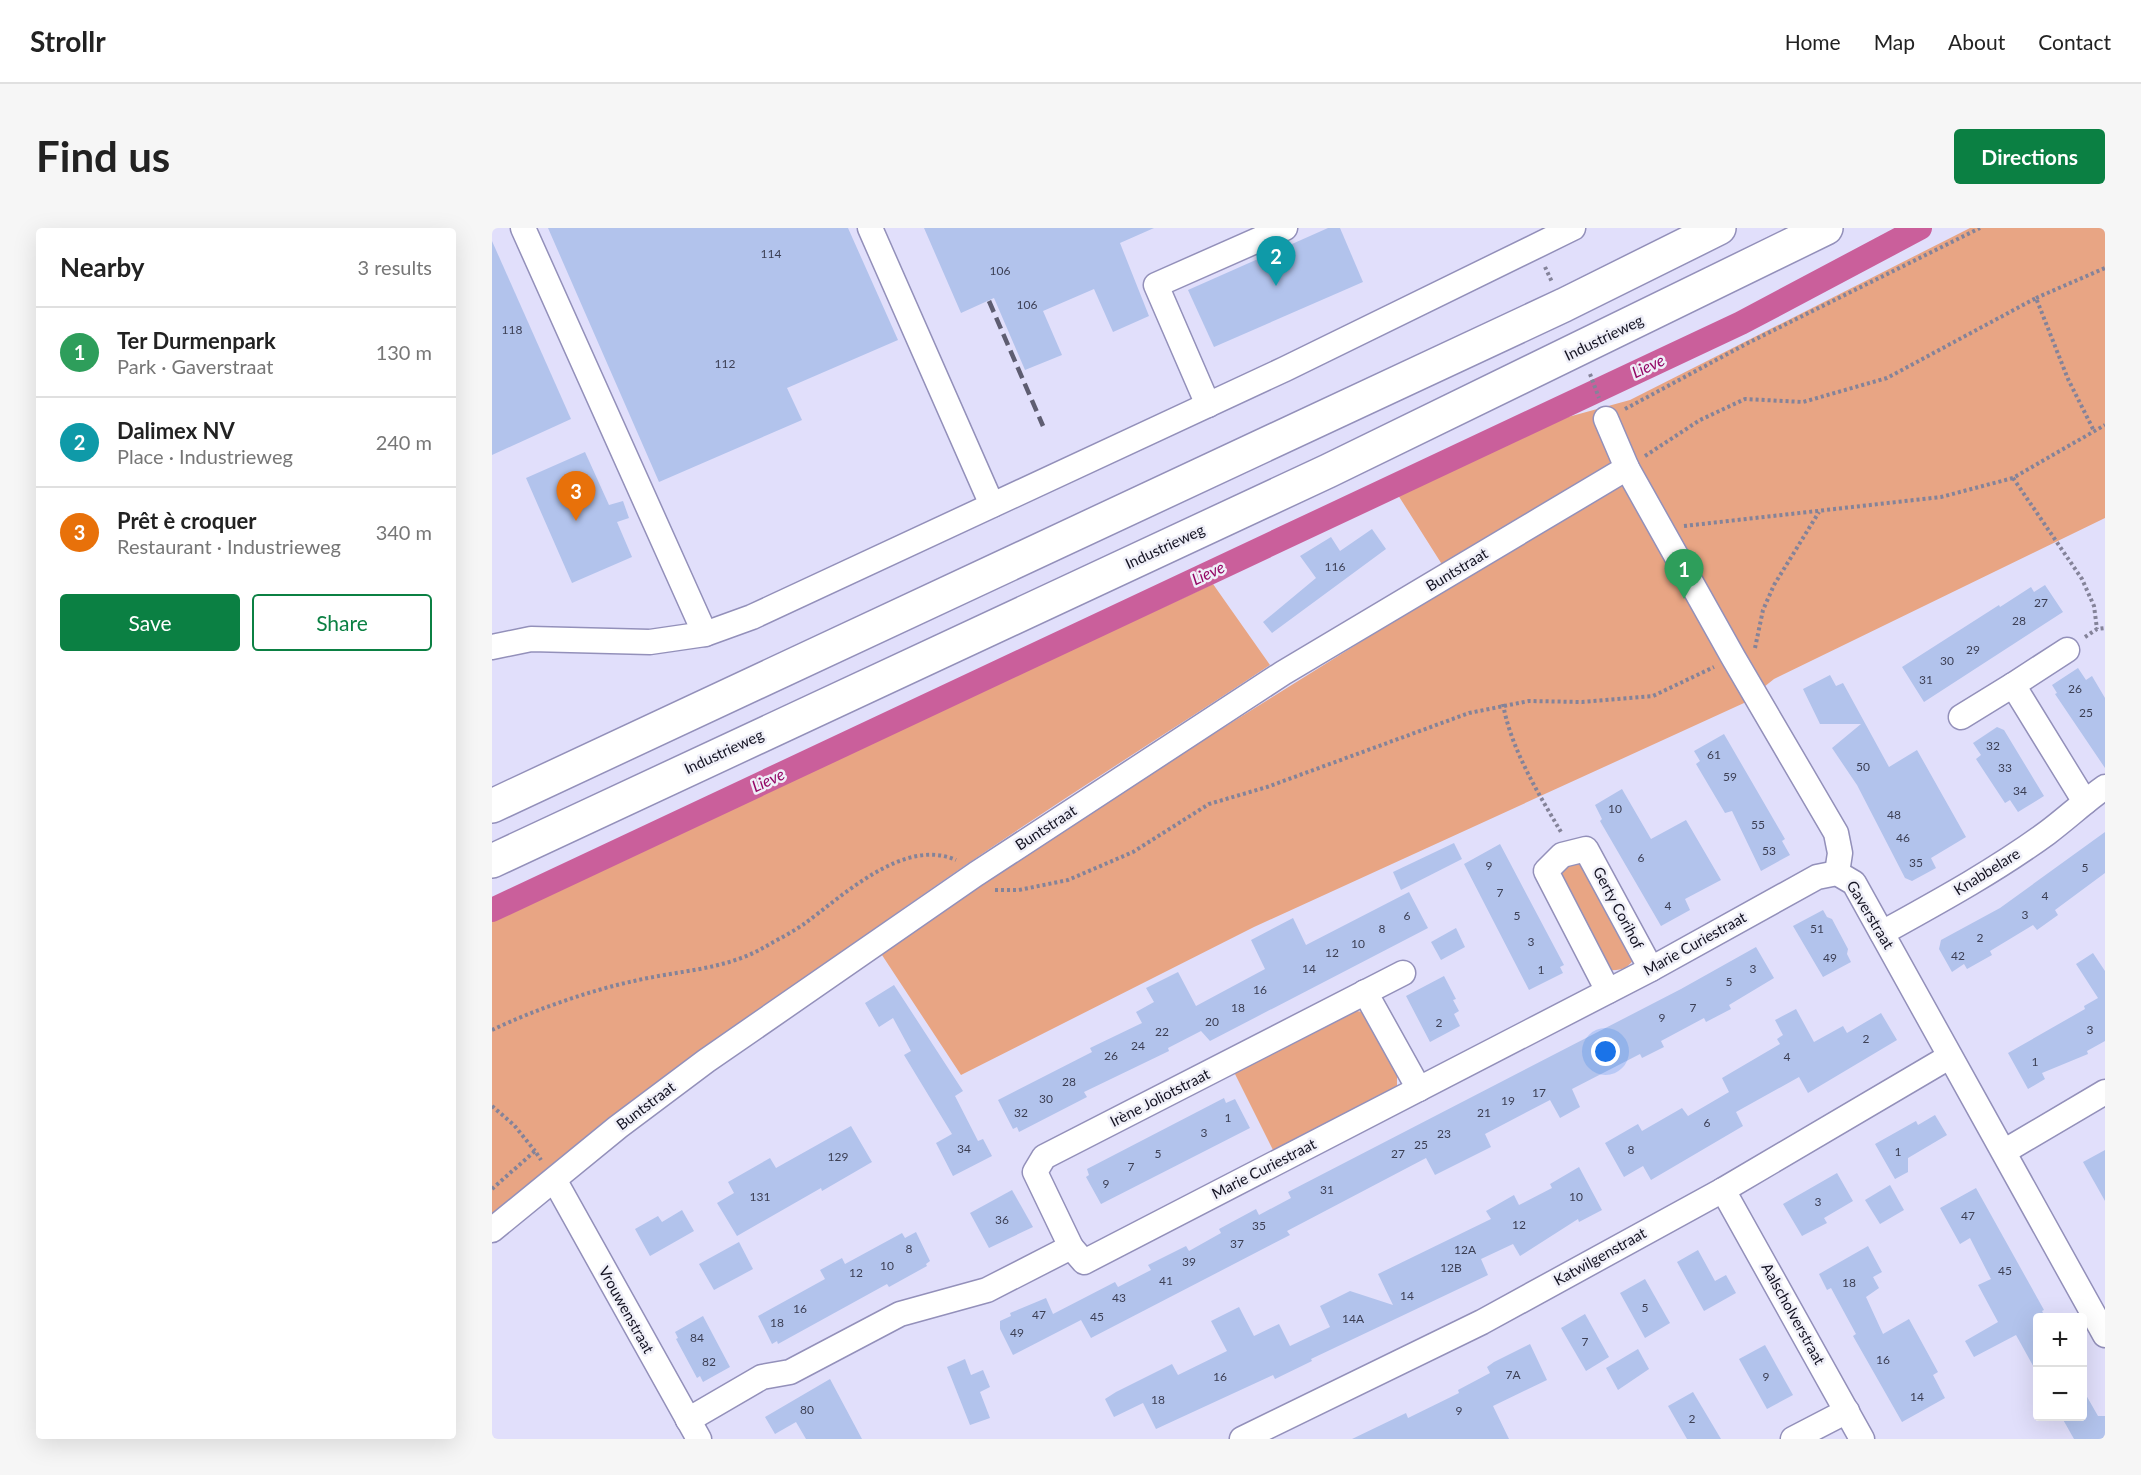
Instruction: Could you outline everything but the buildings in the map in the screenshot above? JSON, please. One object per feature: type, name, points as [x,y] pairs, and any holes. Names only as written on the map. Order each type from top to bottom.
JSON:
[{"type":"highway","points":[[492,806],[1520,325],[1719,228]]},
{"type":"highway","name":"Industrieweg","points":[[494,853],[1328,471],[1826,228]]},
{"type":"street","points":[[523,228],[705,634]]},
{"type":"street","points":[[870,228],[992,505]]},
{"type":"street","points":[[1208,405],[1156,285],[1285,228]]},
{"type":"street","points":[[492,647],[531,639],[650,642],[705,634],[752,617],[1208,405],[1573,228]]},
{"type":"street","name":"Gaverstraat","points":[[1606,419],[1627,468],[1737,664],[1836,833],[1840,853],[1837,873],[1854,883],[2105,1335]]},
{"type":"street","name":"Buntstraat","points":[[492,1230],[555,1181],[618,1127],[706,1061],[976,874],[1283,673],[1627,468]]},
{"type":"street","points":[[1961,717],[2067,650]]},
{"type":"street","points":[[2013,685],[2085,802]]},
{"type":"street","name":"Knabbelare","points":[[1882,933],[2001,864],[2048,832],[2105,787]]},
{"type":"street","name":"Gerty Corihof","points":[[1572,851],[1586,849],[1651,969]]},
{"type":"street","points":[[1572,851],[1552,863],[1546,871],[1608,991]]},
{"type":"street","name":"Marie Curiestraat","points":[[1071,1247],[1084,1262],[1651,969],[1817,877],[1837,873]]},
{"type":"street","name":"Irène Joliotstraat","points":[[1071,1247],[1035,1172],[1044,1158],[1403,973]]},
{"type":"street","points":[[1365,992],[1419,1089]]},
{"type":"street","name":"Katwilgenstraat","points":[[1242,1439],[1482,1322],[1723,1190],[1949,1057]]},
{"type":"street","points":[[2004,1151],[2105,1092]]},
{"type":"street","name":"Vrouwenstraat","points":[[555,1181],[693,1430]]},
{"type":"street","name":"Aalscholverstraat","points":[[1723,1190],[1862,1439]]},
{"type":"street","points":[[693,1430],[762,1377],[790,1372],[900,1314],[987,1290],[1071,1247]]},
{"type":"street","points":[[1793,1439],[1847,1411]]},
{"type":"path","points":[[1606,419],[1748,343],[1980,228]]},
{"type":"path","points":[[1627,468],[1700,420],[1745,399],[1803,402],[1887,378],[2036,298],[2105,268]]},
{"type":"path","points":[[2036,298],[2068,379],[2094,431]]},
{"type":"path","points":[[1662,529],[1941,497],[2013,478],[2105,424]]},
{"type":"path","points":[[2013,478],[2082,579],[2094,606],[2097,628]]},
{"type":"path","points":[[492,1030],[543,1007],[632,981],[741,960],[802,926],[866,880],[905,858],[924,853],[942,854],[958,861],[995,891],[1019,890],[1068,880],[1133,852],[1209,804],[1267,787],[1468,713],[1503,704],[1653,696],[1737,664],[1750,666],[1763,610],[1774,585],[1819,512]]},
{"type":"path","points":[[1503,704],[1507,724],[1539,796],[1572,851]]},
{"type":"path","points":[[492,1106],[514,1125],[555,1181]]},
{"type":"path","points":[[492,1189],[535,1151]]},
{"type":"shaded area","points":[[1970,228],[2105,228],[2105,518],[1774,679],[1744,703],[1254,927],[961,1075],[880,952],[1066,826],[1596,495],[1443,566],[1398,495],[1539,425],[1630,400]]},
{"type":"shaded area","points":[[1213,584],[1270,665],[957,871],[722,1040],[492,1216],[492,919]]},
{"type":"shaded area","points":[[1573,859],[1585,862],[1635,958],[1624,968],[1608,970],[1559,878],[1559,868]]},
{"type":"shaded area","points":[[1350,1010],[1363,1012],[1397,1069],[1397,1090],[1275,1154],[1233,1070]]},
{"type":"waterway","name":"Lieve","points":[[492,910],[1741,323],[1920,228]]},
{"type":"railway","points":[[989,301],[1043,426]]},
{"type":"place","name":"Dalimex NV","points":[[1276,286]]},
{"type":"place","name":"Prêt è croquer","points":[[576,521]]},
{"type":"place","name":"Ter Durmenpark","points":[[1684,599]]}]
